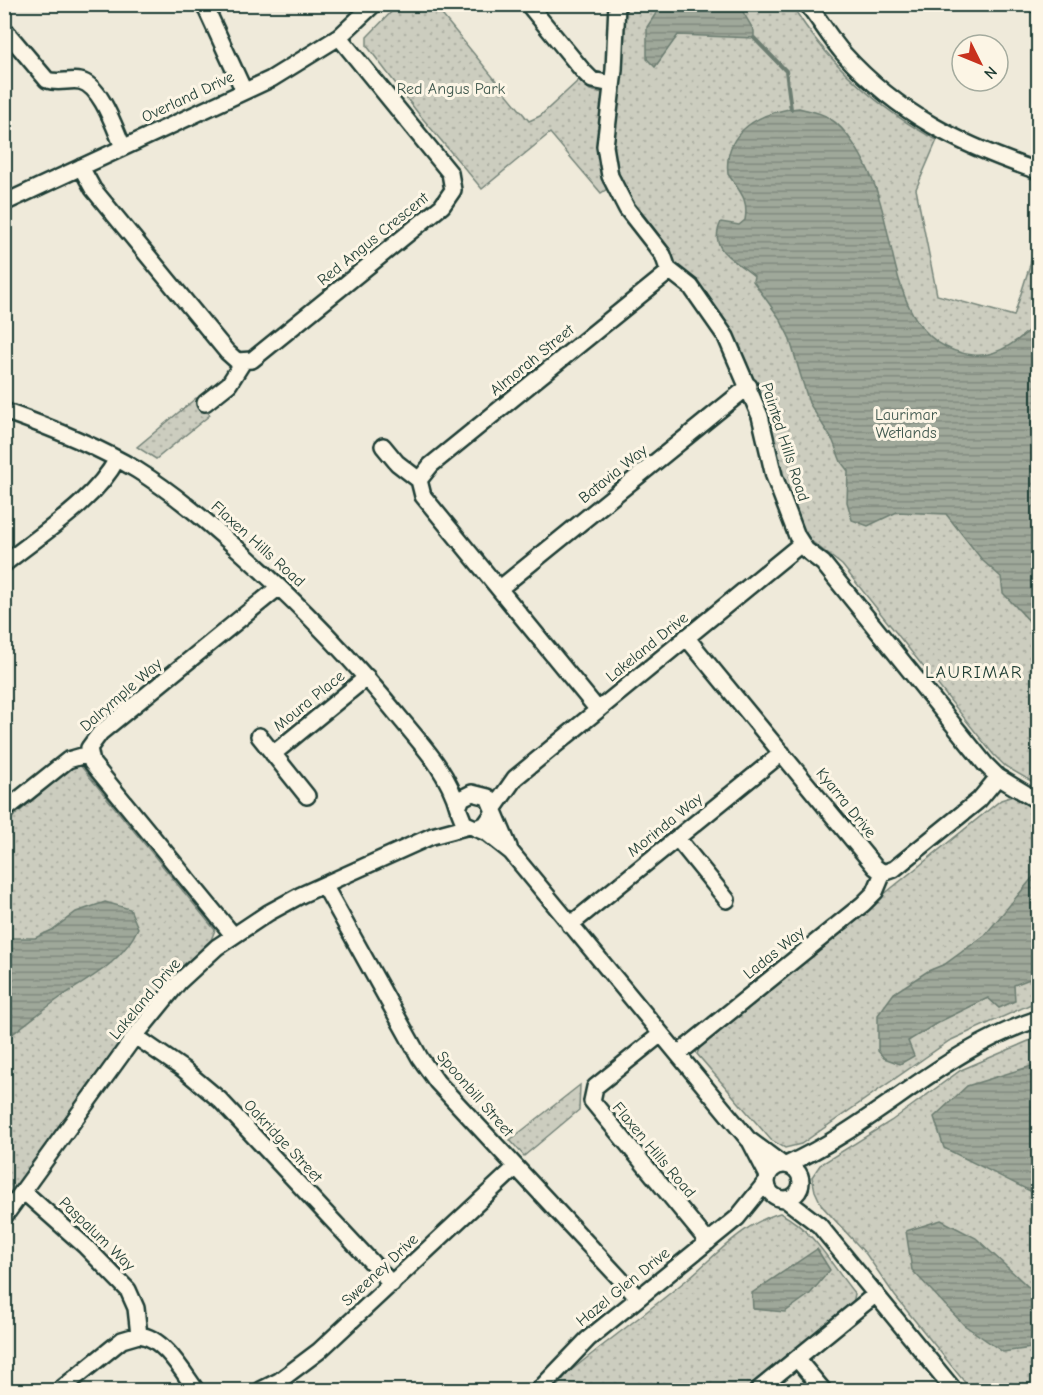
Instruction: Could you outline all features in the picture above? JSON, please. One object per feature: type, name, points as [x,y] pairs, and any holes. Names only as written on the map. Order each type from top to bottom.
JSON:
[{"type":"street","points":[[204,4],[244,92]]},
{"type":"street","name":"Overland Drive","points":[[4,203],[244,92],[294,66],[339,37],[374,4]]},
{"type":"street","points":[[528,4],[592,80],[612,84]]},
{"type":"street","name":"Painted Hills Road","points":[[617,4],[605,146],[610,176],[621,199],[659,248],[670,271],[691,287],[733,350],[760,416],[774,476],[801,544],[823,563],[975,752],[998,777],[1038,801]]},
{"type":"street","points":[[807,4],[833,41],[858,69],[912,114],[966,145],[1038,171]]},
{"type":"street","points":[[4,29],[47,80],[55,83],[80,81],[96,91],[123,147]]},
{"type":"street","name":"Red Angus Crescent","points":[[206,403],[229,384],[243,362],[252,360],[442,206],[453,190],[450,173],[339,37]]},
{"type":"street","points":[[81,167],[93,189],[227,352],[233,358],[243,362]]},
{"type":"street","name":"Almorah Street","points":[[419,480],[431,465],[670,271]]},
{"type":"street","name":"Batavia Way","points":[[499,589],[749,386]]},
{"type":"street","name":"Flaxen Hills Road","points":[[4,411],[81,441],[117,459],[188,507],[318,623],[367,677],[440,767],[454,793],[458,810]]},
{"type":"street","points":[[383,446],[397,463],[419,480],[423,496],[598,710]]},
{"type":"street","points":[[4,564],[94,490],[108,475],[117,459]]},
{"type":"street","name":"Lakeland Drive","points":[[480,793],[515,778],[801,544]]},
{"type":"street","name":"Dalrymple Way","points":[[233,935],[98,770],[89,754],[92,741],[100,733],[279,587]]},
{"type":"street","name":"Kyarra Drive","points":[[686,637],[875,867],[883,873]]},
{"type":"street","name":"Moura Place","points":[[273,754],[367,677]]},
{"type":"street","name":"Moura Place","points":[[259,736],[307,796]]},
{"type":"street","name":"Morinda Way","points":[[570,926],[782,753]]},
{"type":"street","points":[[4,811],[68,760],[89,754]]},
{"type":"street","name":"Flaxen Hills Road","points":[[440,767],[463,786],[480,793]]},
{"type":"street","points":[[883,873],[894,869],[979,800],[998,777]]},
{"type":"street","name":"Lakeland Drive","points":[[494,810],[515,778]]},
{"type":"street","points":[[511,852],[492,802],[480,793],[467,795],[458,810],[464,823],[487,833],[511,852],[748,1139],[767,1179],[769,1191],[823,1230],[954,1390]]},
{"type":"street","name":"Lakeland Drive","points":[[432,836],[458,810]]},
{"type":"street","points":[[472,827],[489,822],[494,810]]},
{"type":"street","name":"Lakeland Drive","points":[[4,1217],[135,1036],[179,982],[233,935],[268,913],[324,885],[432,836],[472,827]]},
{"type":"street","points":[[677,838],[727,900]]},
{"type":"street","name":"Ladas Way","points":[[678,1054],[863,904],[875,892],[883,873]]},
{"type":"street","name":"Spoonbill Street","points":[[324,885],[420,1058],[437,1082],[638,1298]]},
{"type":"street","points":[[767,1179],[773,1168],[830,1143],[871,1117],[949,1060],[1005,1032],[1038,1019]]},
{"type":"street","name":"Flaxen Hills Road","points":[[661,1034],[595,1087],[592,1101],[708,1242]]},
{"type":"street","name":"Oakridge Street","points":[[135,1036],[183,1069],[220,1100],[392,1284]]},
{"type":"street","points":[[748,1139],[784,1165],[795,1169],[823,1230]]},
{"type":"street","points":[[783,1199],[795,1195],[809,1166],[830,1143]]},
{"type":"street","name":"Sweeney Drive","points":[[261,1390],[279,1381],[319,1351],[516,1167]]},
{"type":"street","name":"Hazel Glen Drive","points":[[539,1390],[572,1354],[737,1218],[767,1179]]},
{"type":"street","name":"Paspalum Way","points":[[23,1191],[85,1246],[128,1290],[136,1308],[139,1335]]},
{"type":"street","name":"Hazel Glen Drive","points":[[737,1218],[783,1199]]},
{"type":"street","points":[[758,1390],[876,1294]]},
{"type":"street","points":[[60,1390],[122,1340],[139,1335],[158,1344],[196,1390]]},
{"type":"street","points":[[797,1359],[823,1390]]},
{"type":"green space","name":"Red Angus Park","points":[[398,5],[434,5],[529,121],[540,116],[579,80],[590,90],[603,93],[599,153],[607,189],[601,193],[550,133],[482,189],[418,113],[367,46],[367,37]]},
{"type":"green space","name":"Laurimar Wetlands","points":[[623,5],[792,5],[820,45],[855,82],[895,114],[937,140],[916,189],[937,295],[1014,316],[1038,239],[1038,785],[1005,766],[993,754],[842,565],[806,537],[787,489],[766,410],[732,331],[697,282],[676,266],[666,244],[623,188],[613,166],[611,142]]},
{"type":"green space","points":[[196,398],[210,415],[156,459],[137,447]]},
{"type":"green space","points":[[80,765],[215,930],[211,940],[183,966],[133,1026],[5,1205],[5,824],[70,768]]},
{"type":"green space","points":[[1013,796],[1038,807],[1038,1001],[949,1041],[801,1144],[785,1148],[771,1140],[697,1054],[703,1040],[1001,800]]},
{"type":"green space","points":[[1038,1037],[1038,1390],[971,1390],[895,1296],[866,1254],[822,1206],[812,1177],[820,1165],[891,1121],[961,1070]]},
{"type":"green space","points":[[580,1085],[579,1110],[524,1156],[510,1140]]},
{"type":"green space","points":[[780,1213],[792,1220],[813,1239],[855,1294],[853,1303],[745,1390],[554,1390],[568,1373],[684,1282],[740,1233]]},
{"type":"shaded area","points":[[662,4],[739,5],[754,31],[754,38],[678,35],[655,67],[647,59],[647,27]]},
{"type":"shaded area","points":[[799,108],[822,114],[836,123],[861,155],[881,204],[901,286],[911,311],[925,332],[946,347],[973,355],[982,355],[1000,350],[1018,340],[1038,320],[1038,638],[1031,623],[1003,593],[1001,577],[983,561],[946,514],[897,512],[868,526],[852,520],[847,502],[848,471],[841,462],[833,441],[809,403],[789,337],[780,319],[753,281],[754,276],[732,260],[721,248],[718,232],[721,222],[739,225],[745,220],[744,200],[728,174],[728,159],[738,135],[759,119]]},
{"type":"shaded area","points":[[1038,871],[1038,976],[1014,985],[1015,1001],[999,1008],[988,998],[939,1022],[908,1041],[914,1056],[900,1064],[884,1058],[878,1051],[878,1015],[894,993],[928,971],[945,964],[985,935]]},
{"type":"shaded area","points":[[105,902],[130,909],[138,928],[132,940],[106,967],[57,1000],[5,1040],[5,938],[35,938],[52,930],[76,912]]},
{"type":"shaded area","points":[[1038,1064],[1038,1195],[944,1148],[934,1117],[967,1086]]},
{"type":"shaded area","points":[[941,1220],[976,1238],[1038,1296],[1038,1347],[1003,1352],[964,1325],[912,1270],[906,1231]]},
{"type":"shaded area","points":[[817,1249],[830,1270],[810,1294],[785,1312],[753,1309],[752,1293]]},
{"type":"waterway","points":[[754,38],[786,71],[791,109]]},
{"type":"district","name":"LAURIMAR","points":[[974,672]]}]
